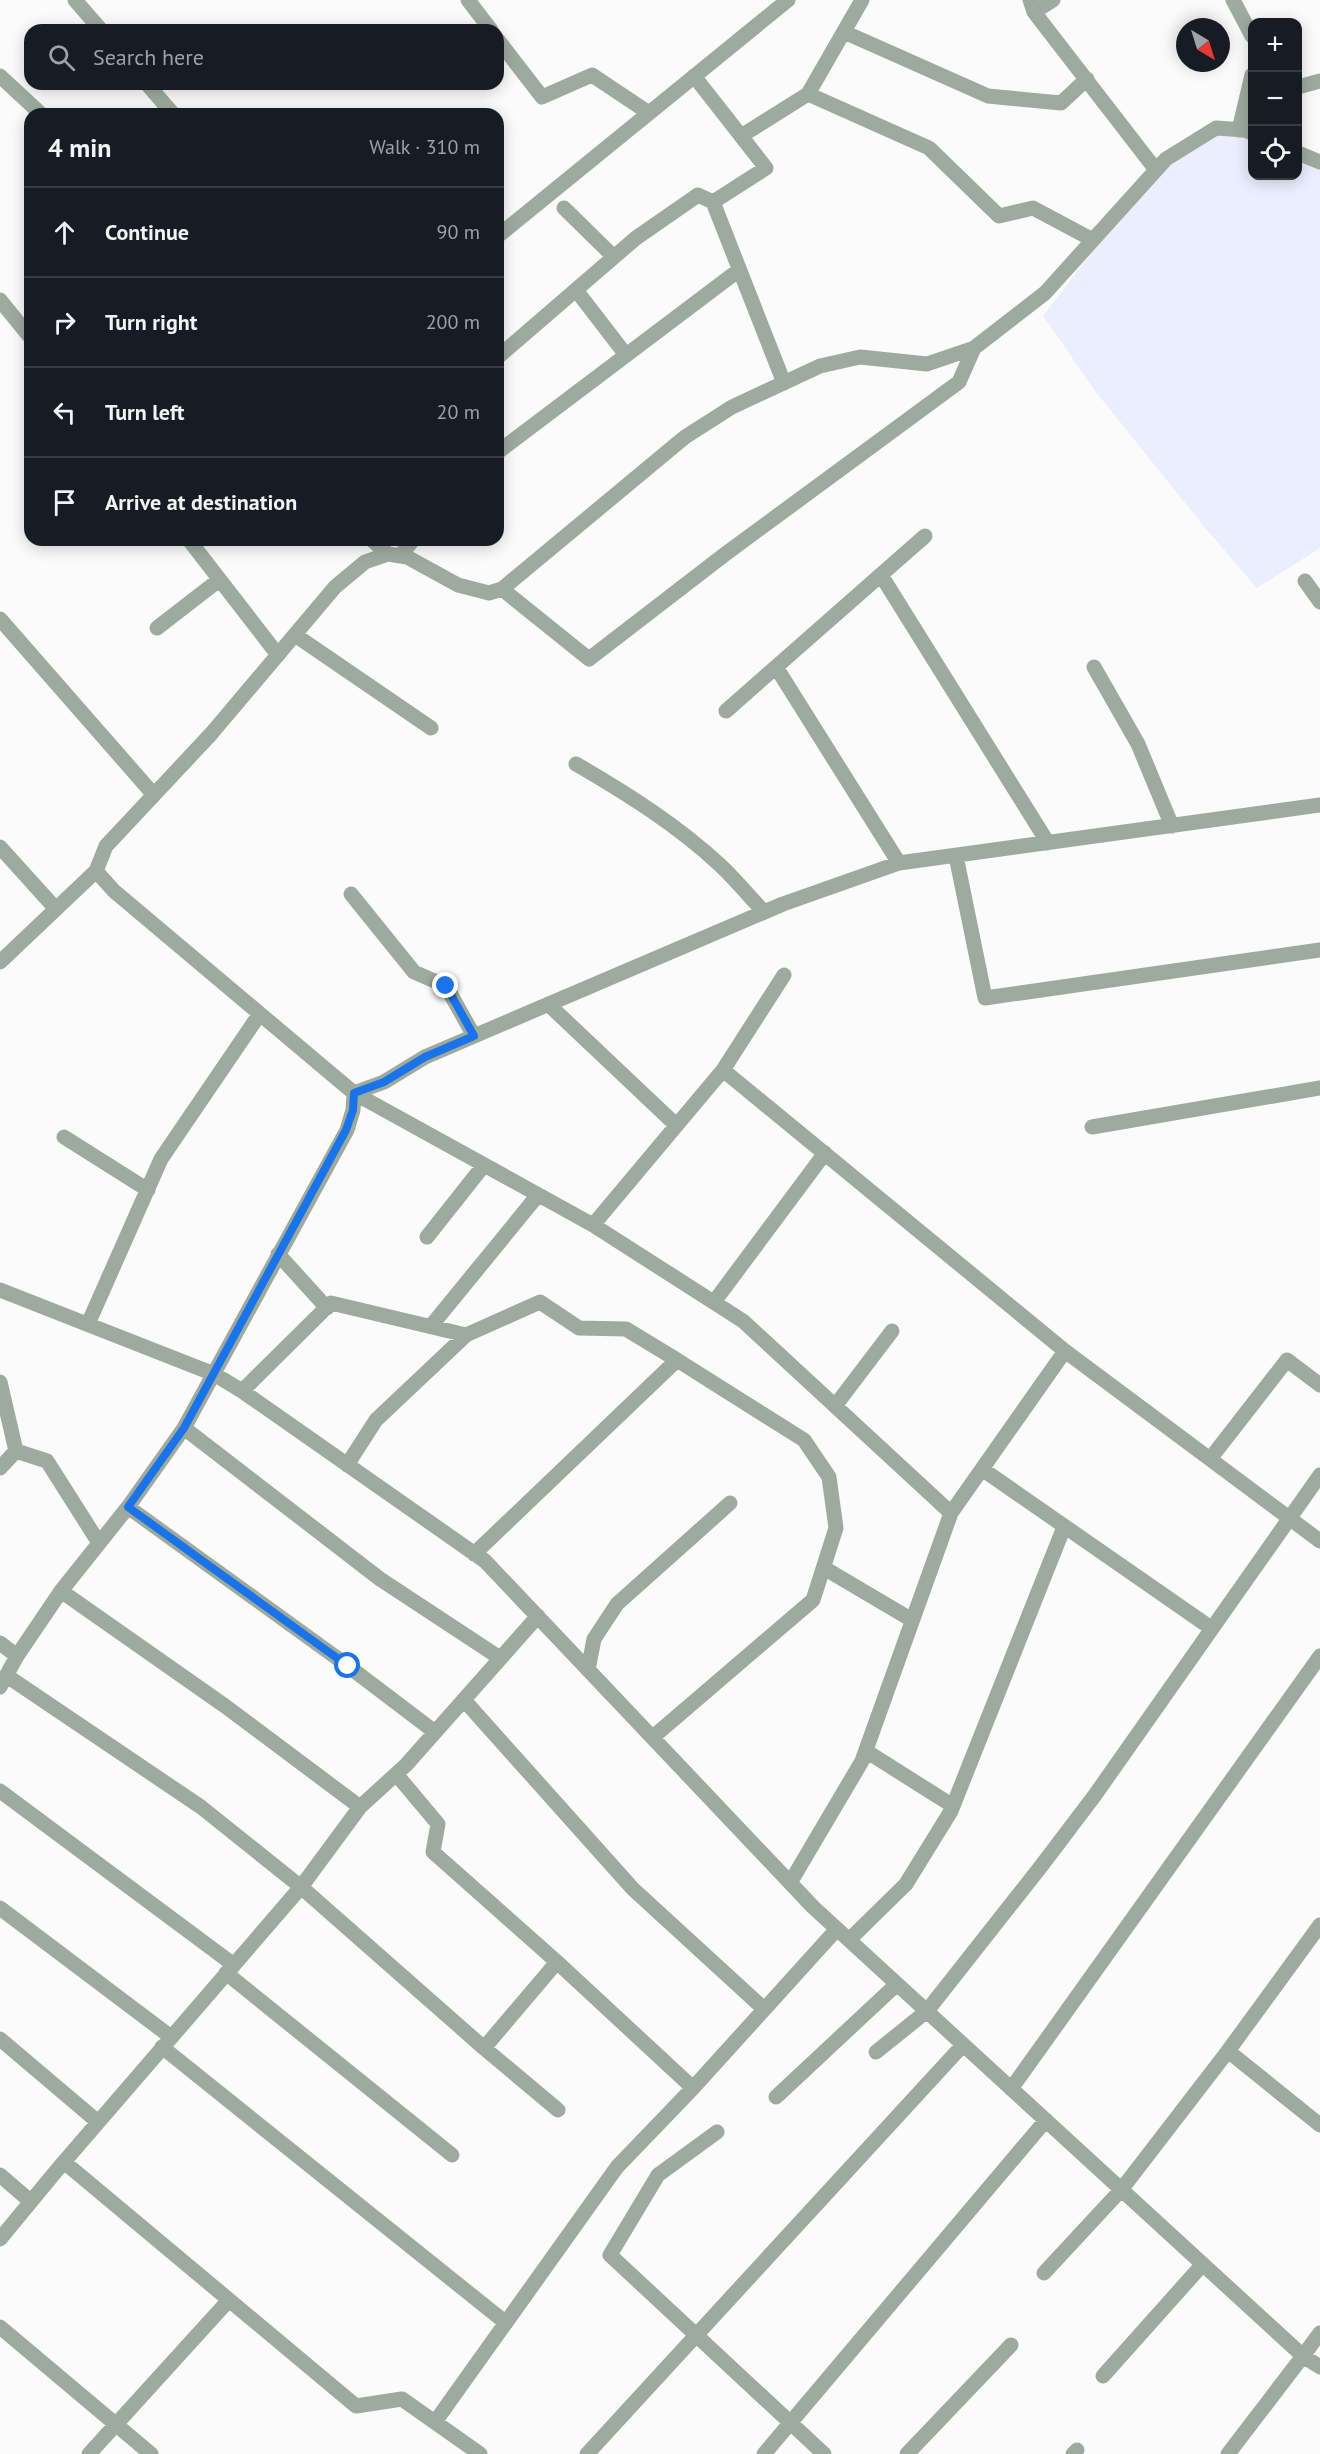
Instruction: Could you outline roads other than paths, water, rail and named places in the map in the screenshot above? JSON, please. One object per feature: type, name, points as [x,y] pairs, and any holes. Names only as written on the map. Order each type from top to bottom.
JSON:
[{"type":"street","points":[[75,0],[96,24]]},
{"type":"street","points":[[468,0],[486,24]]},
{"type":"street","points":[[504,231],[788,0]]},
{"type":"street","points":[[741,136],[808,94],[862,0]]},
{"type":"street","points":[[1053,0],[1032,6],[1156,170]]},
{"type":"street","points":[[1233,0],[1248,28]]},
{"type":"street","points":[[844,32],[988,96],[1061,103],[1087,79]]},
{"type":"street","points":[[504,48],[542,97],[592,75],[649,113]]},
{"type":"street","points":[[0,76],[35,108]]},
{"type":"street","points":[[694,76],[766,168],[712,202]]},
{"type":"street","points":[[1302,86],[1320,81]]},
{"type":"street","points":[[152,90],[168,108]]},
{"type":"street","points":[[808,94],[929,148],[999,216],[1033,208],[1093,240]]},
{"type":"street","points":[[0,962],[96,871],[106,846],[278,655],[334,587],[365,562],[394,555],[407,557],[458,585],[489,593],[502,589],[685,437],[732,407],[820,366],[860,357],[927,364],[974,348],[1045,293],[1166,159],[1216,128],[1246,132],[1248,111]]},
{"type":"street","points":[[1302,155],[1320,162]]},
{"type":"street","points":[[504,352],[636,238],[698,195],[712,202],[784,383]]},
{"type":"street","points":[[564,208],[614,257]]},
{"type":"street","points":[[504,447],[739,270]]},
{"type":"street","points":[[576,290],[626,355]]},
{"type":"street","points":[[0,300],[24,330]]},
{"type":"street","points":[[502,589],[589,659],[724,555],[959,382],[974,348]]},
{"type":"street","points":[[726,711],[925,536]]},
{"type":"street","points":[[194,546],[278,655]]},
{"type":"street","points":[[381,546],[394,555]]},
{"type":"street","points":[[394,555],[405,546]]},
{"type":"street","points":[[881,575],[1048,843]]},
{"type":"street","points":[[157,628],[219,579]]},
{"type":"street","points":[[1305,581],[1320,602]]},
{"type":"street","points":[[0,619],[154,795]]},
{"type":"street","points":[[295,635],[431,728]]},
{"type":"street","points":[[1094,667],[1138,744],[1172,826]]},
{"type":"street","points":[[776,668],[899,864]]},
{"type":"street","points":[[576,764],[627,793],[685,837],[719,864],[764,912]]},
{"type":"street","points":[[354,1093],[384,1082],[425,1057],[764,912],[899,864],[1320,805]]},
{"type":"street","points":[[0,848],[56,909]]},
{"type":"street","points":[[956,856],[985,998],[1320,950]]},
{"type":"street","points":[[96,871],[114,891],[354,1093],[593,1226],[743,1321],[951,1513]]},
{"type":"street","points":[[351,894],[414,972],[446,986],[474,1036]]},
{"type":"street","points":[[593,1226],[723,1070],[784,975]]},
{"type":"street","points":[[548,1004],[676,1125]]},
{"type":"street","points":[[88,1324],[162,1159],[259,1015]]},
{"type":"street","points":[[723,1070],[1065,1351],[1320,1541]]},
{"type":"street","points":[[1092,1127],[1320,1088]]},
{"type":"street","points":[[354,1093],[353,1110],[346,1130],[184,1428],[128,1507],[61,1591],[17,1656],[3,1682],[201,1807],[301,1887],[558,2110]]},
{"type":"street","points":[[64,1137],[147,1190]]},
{"type":"street","points":[[714,1302],[825,1153]]},
{"type":"street","points":[[427,1237],[484,1166]]},
{"type":"street","points":[[431,1326],[538,1195]]},
{"type":"street","points":[[278,1254],[327,1308]]},
{"type":"street","points":[[0,1290],[213,1374],[242,1391],[485,1561],[790,1883],[1121,2190],[1303,2356],[1320,2367]]},
{"type":"street","points":[[347,1465],[376,1420],[466,1335],[540,1302],[579,1328],[626,1329],[804,1440],[829,1478],[837,1528],[813,1600],[652,1737]]},
{"type":"street","points":[[242,1391],[331,1303],[466,1335]]},
{"type":"street","points":[[834,1406],[892,1331]]},
{"type":"street","points":[[790,1883],[862,1761],[951,1513],[1065,1351]]},
{"type":"street","points":[[474,1554],[677,1360]]},
{"type":"street","points":[[1210,1459],[1287,1360],[1317,1377]]},
{"type":"street","points":[[0,1382],[16,1451]]},
{"type":"street","points":[[184,1428],[380,1579],[500,1658]]},
{"type":"street","points":[[0,1468],[16,1451]]},
{"type":"street","points":[[16,1451],[47,1461],[99,1543]]},
{"type":"street","points":[[981,1469],[1212,1628]]},
{"type":"street","points":[[876,2052],[927,2011],[1095,1795],[1320,1475]]},
{"type":"street","points":[[588,1670],[594,1639],[617,1604],[730,1503]]},
{"type":"street","points":[[128,1507],[435,1732]]},
{"type":"street","points":[[435,2422],[617,2167],[693,2088],[764,2009],[843,1934],[906,1884],[953,1806],[1064,1527]]},
{"type":"street","points":[[824,1568],[912,1620]]},
{"type":"street","points":[[61,1591],[225,1706],[360,1807]]},
{"type":"street","points":[[0,2239],[30,2201],[301,1887],[360,1807],[396,1774],[538,1616]]},
{"type":"street","points":[[0,1643],[17,1656]]},
{"type":"street","points":[[1011,2089],[1314,1676],[1320,1656]]},
{"type":"street","points":[[464,1700],[633,1889],[764,2009]]},
{"type":"street","points":[[866,1751],[953,1806]]},
{"type":"street","points":[[396,1774],[438,1824],[434,1852],[693,2088]]},
{"type":"street","points":[[0,1791],[230,1969],[452,2155]]},
{"type":"street","points":[[0,1908],[167,2042],[506,2323]]},
{"type":"street","points":[[1044,2273],[1121,2190],[1228,2051],[1320,1925]]},
{"type":"street","points":[[484,2048],[557,1962]]},
{"type":"street","points":[[776,2097],[897,1984]]},
{"type":"street","points":[[0,2039],[98,2122]]},
{"type":"street","points":[[587,2454],[963,2045]]},
{"type":"street","points":[[1228,2051],[1320,2125]]},
{"type":"street","points":[[764,2454],[1046,2120]]},
{"type":"street","points":[[717,2132],[658,2175],[610,2255],[824,2454]]},
{"type":"street","points":[[64,2162],[356,2406],[402,2399],[480,2454]]},
{"type":"street","points":[[0,2175],[30,2201]]},
{"type":"street","points":[[1103,2376],[1203,2264]]},
{"type":"street","points":[[89,2454],[229,2300]]},
{"type":"street","points":[[0,2327],[151,2454]]},
{"type":"street","points":[[1228,2454],[1320,2333]]},
{"type":"street","points":[[907,2454],[1011,2345]]}]
